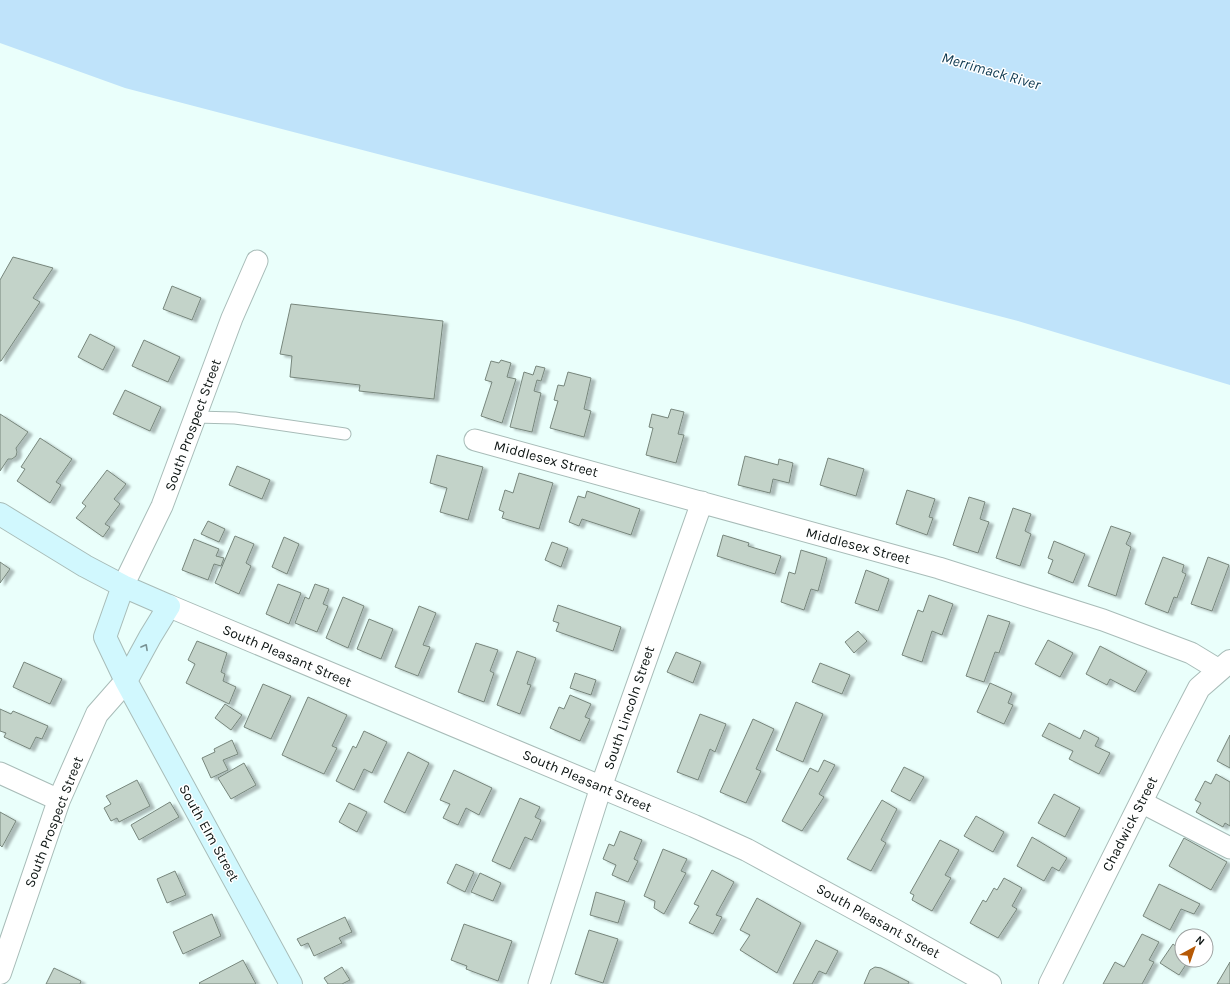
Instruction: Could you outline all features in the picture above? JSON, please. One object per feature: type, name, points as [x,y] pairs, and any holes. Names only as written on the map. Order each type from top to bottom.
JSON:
[{"type":"main road","points":[[0,514],[85,566],[122,586],[169,606],[126,681]]},
{"type":"main road","name":"South Elm Street","points":[[122,586],[105,637],[126,681],[291,984]]},
{"type":"street","name":"South Prospect Street","points":[[122,586],[162,506],[232,318],[257,261]]},
{"type":"street","name":"Middlesex Street","points":[[475,440],[939,568],[1103,620],[1224,666]]},
{"type":"street","name":"South Lincoln Street","points":[[539,984],[601,787],[702,502]]},
{"type":"street","name":"South Pleasant Street","points":[[169,606],[694,826],[747,850],[990,984]]},
{"type":"street","name":"Chadwick Street","points":[[1050,984],[1199,688],[1224,666]]},
{"type":"street","name":"South Prospect Street","points":[[0,973],[59,800],[97,714],[126,681]]},
{"type":"street","points":[[0,773],[59,800]]},
{"type":"street","points":[[1141,802],[1230,848]]},
{"type":"lane","points":[[195,417],[235,418],[345,434]]},
{"type":"water","name":"Merrimack River","points":[[0,0],[1230,0],[1230,385],[1018,321],[125,88],[0,43]]},
{"type":"building","points":[[13,257],[53,268],[33,298],[40,302],[0,361],[0,280]]},
{"type":"building","points":[[172,286],[201,298],[192,320],[163,309]]},
{"type":"building","points":[[291,304],[443,321],[434,399],[359,391],[360,385],[290,377],[292,356],[280,354]]},
{"type":"building","points":[[90,334],[115,347],[103,370],[78,357]]},
{"type":"building","points":[[144,340],[180,357],[168,382],[132,366]]},
{"type":"building","points":[[501,360],[511,363],[507,377],[516,379],[502,423],[481,416],[492,382],[485,380],[491,361],[499,363]]},
{"type":"building","points":[[536,366],[545,368],[541,381],[537,380],[534,391],[541,393],[532,432],[510,427],[524,372],[533,375]]},
{"type":"building","points":[[568,372],[591,378],[584,409],[591,411],[584,437],[550,428],[558,401],[554,400],[558,385],[564,386]]},
{"type":"building","points":[[125,390],[161,407],[150,431],[113,414]]},
{"type":"building","points":[[671,409],[684,412],[678,434],[684,435],[676,463],[646,455],[653,428],[649,427],[652,414],[668,418]]},
{"type":"building","points":[[0,414],[28,432],[16,448],[16,456],[12,459],[8,459],[0,471]]},
{"type":"building","points":[[40,438],[72,459],[56,482],[61,485],[50,503],[17,481],[25,469],[21,467]]},
{"type":"building","points":[[437,455],[483,467],[468,520],[440,512],[447,488],[430,483]]},
{"type":"building","points":[[745,456],[778,465],[779,459],[793,463],[789,483],[773,479],[770,493],[738,485]]},
{"type":"building","points":[[828,458],[864,469],[856,496],[820,485]]},
{"type":"building","points":[[237,466],[270,480],[262,499],[229,485]]},
{"type":"building","points":[[107,470],[126,484],[114,499],[120,504],[105,524],[110,527],[103,537],[76,518],[86,506],[82,503]]},
{"type":"building","points":[[519,473],[553,483],[539,529],[502,518],[504,512],[499,510],[505,490],[513,493]]},
{"type":"building","points":[[907,490],[935,499],[929,517],[933,518],[927,535],[896,524]]},
{"type":"building","points":[[587,491],[640,509],[631,535],[582,519],[579,526],[569,522],[578,496],[585,498]]},
{"type":"building","points":[[969,497],[985,502],[980,519],[989,522],[978,553],[953,545]]},
{"type":"building","points":[[1013,508],[1031,514],[1025,531],[1031,534],[1020,566],[996,558]]},
{"type":"building","points":[[208,521],[225,529],[219,542],[201,534]]},
{"type":"building","points":[[1111,526],[1131,533],[1126,544],[1131,547],[1116,596],[1088,586]]},
{"type":"building","points":[[723,535],[749,543],[748,546],[781,556],[775,574],[717,556]]},
{"type":"building","points":[[235,536],[254,544],[246,563],[251,566],[239,594],[215,583]]},
{"type":"building","points":[[284,537],[299,544],[287,574],[272,567]]},
{"type":"building","points":[[194,539],[219,549],[216,556],[224,558],[221,566],[214,564],[208,580],[182,570]]},
{"type":"building","points":[[1054,541],[1085,554],[1073,583],[1048,573],[1053,560],[1048,558]]},
{"type":"building","points":[[552,542],[568,548],[561,567],[545,560]]},
{"type":"building","points":[[801,550],[827,558],[818,591],[811,589],[804,610],[781,602],[789,572],[795,574]]},
{"type":"building","points":[[1163,557],[1184,565],[1182,572],[1186,574],[1177,598],[1174,597],[1168,613],[1145,604]]},
{"type":"building","points":[[1208,557],[1229,565],[1212,611],[1191,604]]},
{"type":"building","points":[[0,562],[10,569],[0,583]]},
{"type":"building","points":[[866,570],[889,579],[878,611],[855,603]]},
{"type":"building","points":[[278,584],[301,593],[289,624],[266,614]]},
{"type":"building","points":[[315,584],[329,589],[323,604],[328,606],[317,632],[295,623],[305,597],[309,599]]},
{"type":"building","points":[[929,595],[953,604],[942,635],[932,631],[922,662],[902,655],[918,610],[923,612]]},
{"type":"building","points":[[343,597],[364,606],[348,648],[326,638]]},
{"type":"building","points":[[558,605],[621,627],[613,651],[556,631],[559,623],[553,621]]},
{"type":"building","points":[[419,606],[436,613],[423,645],[430,647],[418,676],[395,667]]},
{"type":"building","points":[[988,615],[1010,622],[999,653],[995,652],[984,682],[966,676]]},
{"type":"building","points":[[369,619],[393,629],[381,659],[357,649]]},
{"type":"building","points":[[858,631],[867,641],[854,653],[845,642]]},
{"type":"building","points":[[1048,640],[1073,653],[1060,677],[1035,664]]},
{"type":"building","points":[[197,641],[227,653],[221,672],[225,674],[223,681],[236,687],[229,704],[186,683],[195,664],[188,660]]},
{"type":"building","points":[[476,643],[498,650],[490,671],[494,673],[484,702],[458,692]]},
{"type":"building","points":[[1100,646],[1147,671],[1135,692],[1110,679],[1107,685],[1086,674]]},
{"type":"building","points":[[517,651],[536,658],[527,684],[531,685],[520,714],[497,705]]},
{"type":"building","points":[[676,652],[701,662],[693,683],[667,672]]},
{"type":"building","points":[[24,662],[62,679],[50,704],[13,687]]},
{"type":"building","points":[[820,663],[850,675],[842,694],[812,682]]},
{"type":"building","points":[[575,673],[596,680],[591,695],[570,688]]},
{"type":"building","points":[[990,683],[1012,693],[1008,703],[1013,705],[1004,724],[977,712]]},
{"type":"building","points":[[263,684],[291,696],[271,739],[244,727]]},
{"type":"building","points":[[570,695],[591,704],[585,717],[590,719],[580,741],[550,728],[559,707],[564,709]]},
{"type":"building","points":[[308,697],[347,715],[332,746],[337,748],[324,774],[282,755]]},
{"type":"building","points":[[796,702],[823,714],[803,762],[776,750]]},
{"type":"building","points":[[225,704],[242,715],[231,730],[215,718]]},
{"type":"building","points":[[0,709],[11,714],[13,711],[48,726],[42,739],[36,737],[30,749],[4,737],[6,733],[0,731]]},
{"type":"building","points":[[700,714],[726,724],[715,752],[710,749],[698,780],[677,772]]},
{"type":"building","points":[[753,719],[774,729],[756,769],[761,771],[746,803],[720,792]]},
{"type":"building","points":[[1049,723],[1080,739],[1084,730],[1099,738],[1095,746],[1110,753],[1099,774],[1069,759],[1073,751],[1042,736]]},
{"type":"building","points":[[364,731],[387,742],[372,773],[364,769],[354,790],[336,781],[353,746],[356,748]]},
{"type":"building","points":[[1230,735],[1230,768],[1217,761]]},
{"type":"building","points":[[232,740],[238,754],[223,760],[228,770],[211,778],[202,758],[215,752],[214,749]]},
{"type":"building","points":[[408,752],[429,763],[405,813],[384,802]]},
{"type":"building","points":[[824,760],[835,765],[819,794],[824,797],[802,831],[782,821],[810,768],[818,772]]},
{"type":"building","points":[[244,763],[256,785],[231,799],[218,778]]},
{"type":"building","points":[[904,767],[924,777],[910,801],[891,791]]},
{"type":"building","points":[[454,770],[492,788],[479,815],[466,808],[458,825],[443,818],[450,804],[440,800]]},
{"type":"building","points":[[1216,774],[1230,782],[1230,826],[1225,823],[1223,827],[1196,812],[1201,803],[1195,800],[1205,781],[1211,784]]},
{"type":"building","points":[[137,780],[150,806],[119,822],[117,818],[111,821],[104,808],[111,804],[106,796]]},
{"type":"building","points":[[1054,794],[1080,808],[1065,837],[1038,823]]},
{"type":"building","points":[[520,798],[540,807],[535,817],[541,820],[532,840],[525,837],[510,869],[492,861]]},
{"type":"building","points":[[882,800],[897,809],[881,840],[886,843],[871,871],[847,859]]},
{"type":"building","points":[[170,802],[179,817],[139,840],[131,825]]},
{"type":"building","points":[[349,803],[367,812],[357,832],[339,822]]},
{"type":"building","points":[[0,812],[16,821],[2,847],[0,845]]},
{"type":"building","points":[[976,816],[1004,832],[993,852],[964,836]]},
{"type":"building","points":[[620,831],[642,840],[634,859],[638,861],[628,882],[612,875],[616,865],[603,859],[609,844],[614,846]]},
{"type":"building","points":[[1032,837],[1067,858],[1059,871],[1052,867],[1044,881],[1017,866]]},
{"type":"building","points":[[1184,838],[1227,862],[1211,890],[1169,866]]},
{"type":"building","points":[[940,840],[959,850],[945,875],[951,878],[932,911],[912,900],[914,895],[910,893]]},
{"type":"building","points":[[663,849],[687,859],[681,871],[686,873],[664,914],[654,908],[655,901],[644,896]]},
{"type":"building","points":[[456,864],[474,872],[465,892],[447,883]]},
{"type":"building","points":[[712,870],[734,882],[716,915],[722,917],[713,934],[689,923],[699,906],[694,904]]},
{"type":"building","points":[[175,871],[186,895],[167,903],[157,879]]},
{"type":"building","points":[[480,873],[501,883],[493,901],[471,892]]},
{"type":"building","points":[[1004,878],[1022,888],[1012,906],[1017,909],[998,938],[970,923],[983,900],[986,902],[994,888],[997,890]]},
{"type":"building","points":[[1159,884],[1200,904],[1194,914],[1181,909],[1170,930],[1143,916]]},
{"type":"building","points":[[596,892],[625,901],[618,923],[590,915]]},
{"type":"building","points":[[757,898],[801,923],[777,973],[740,950],[750,935],[740,930]]},
{"type":"building","points":[[212,914],[221,936],[183,954],[173,932]]},
{"type":"building","points":[[345,917],[352,932],[339,938],[342,943],[314,956],[308,943],[301,946],[297,939]]},
{"type":"building","points":[[464,924],[512,941],[498,981],[466,969],[467,966],[451,960]]},
{"type":"building","points":[[589,930],[618,939],[603,983],[575,974]]},
{"type":"building","points":[[1142,934],[1159,942],[1149,960],[1154,962],[1142,984],[1103,984],[1115,962],[1124,967]]},
{"type":"building","points":[[816,940],[838,951],[826,974],[819,971],[812,984],[793,984]]},
{"type":"building","points":[[1173,944],[1174,968],[1184,968],[1179,975],[1160,963]]},
{"type":"building","points":[[243,960],[256,984],[199,983]]},
{"type":"building","points":[[1230,962],[1230,984],[1217,984]]},
{"type":"building","points":[[342,967],[350,980],[342,984],[328,984],[324,978]]},
{"type":"building","points":[[875,967],[881,968],[909,982],[908,984],[864,984],[870,970]]},
{"type":"building","points":[[54,968],[81,981],[80,984],[46,984]]}]
